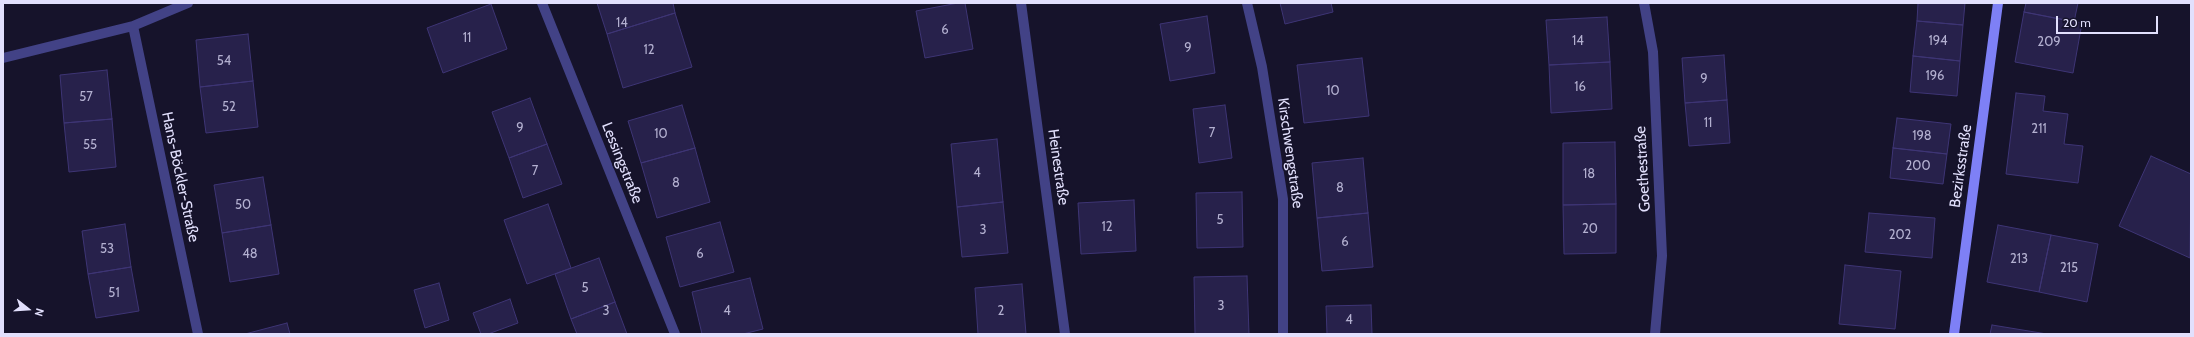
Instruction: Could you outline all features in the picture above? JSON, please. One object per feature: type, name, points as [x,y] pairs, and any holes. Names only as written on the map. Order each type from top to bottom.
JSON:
[{"type":"main road","name":"Bezirksstraße","points":[[1954,334],[1998,3]]},
{"type":"street","points":[[3,58],[133,26],[188,3]]},
{"type":"street","name":"Lessingstraße","points":[[542,3],[675,334]]},
{"type":"street","name":"Heinestraße","points":[[1021,3],[1065,334]]},
{"type":"street","name":"Kirschwengstraße","points":[[1247,3],[1262,67],[1283,199],[1283,334]]},
{"type":"street","name":"Goethestraße","points":[[1644,3],[1653,52],[1662,256],[1655,334]]},
{"type":"street","name":"Hans-Böckler-Straße","points":[[133,26],[198,334]]},
{"type":"building","points":[[597,3],[673,3],[675,13],[607,34]]},
{"type":"building","points":[[965,3],[973,49],[925,58],[916,11]]},
{"type":"building","points":[[1280,3],[1331,3],[1333,12],[1285,24]]},
{"type":"building","points":[[1918,3],[1965,3],[1963,25],[1917,21]]},
{"type":"building","points":[[2026,3],[2078,3],[2074,22],[2024,12]]},
{"type":"building","points":[[491,4],[507,49],[443,73],[427,28]]},
{"type":"building","points":[[2024,12],[2082,23],[2073,73],[2015,62]]},
{"type":"building","points":[[675,13],[692,67],[623,88],[607,34]]},
{"type":"building","points":[[1207,16],[1215,73],[1170,81],[1160,24]]},
{"type":"building","points":[[1607,17],[1610,62],[1549,65],[1546,20]]},
{"type":"building","points":[[1917,21],[1963,25],[1960,61],[1913,56]]},
{"type":"building","points":[[248,34],[253,81],[200,87],[196,40]]},
{"type":"building","points":[[1724,55],[1727,100],[1685,103],[1682,58]]},
{"type":"building","points":[[1913,56],[1960,61],[1957,96],[1910,92]]},
{"type":"building","points":[[1362,58],[1369,116],[1304,123],[1297,65]]},
{"type":"building","points":[[1610,62],[1612,109],[1551,113],[1549,65]]},
{"type":"building","points":[[107,70],[112,119],[64,123],[60,75]]},
{"type":"building","points":[[253,81],[258,127],[206,133],[200,87]]},
{"type":"building","points":[[2016,93],[2045,96],[2043,111],[2068,114],[2064,144],[2083,146],[2078,183],[2006,174]]},
{"type":"building","points":[[530,98],[547,144],[509,158],[492,112]]},
{"type":"building","points":[[1727,100],[1730,143],[1689,146],[1685,103]]},
{"type":"building","points":[[682,105],[695,148],[641,163],[628,121]]},
{"type":"building","points":[[1225,105],[1232,158],[1199,163],[1193,109]]},
{"type":"building","points":[[1897,118],[1951,124],[1947,154],[1893,148]]},
{"type":"building","points":[[112,119],[116,167],[69,172],[64,123]]},
{"type":"building","points":[[997,139],[1003,202],[957,207],[951,144]]},
{"type":"building","points":[[1615,142],[1616,204],[1563,205],[1563,143]]},
{"type":"building","points":[[547,144],[562,184],[523,198],[509,158]]},
{"type":"building","points":[[695,148],[710,202],[657,218],[641,163]]},
{"type":"building","points":[[1893,148],[1947,154],[1943,184],[1890,178]]},
{"type":"building","points":[[2151,156],[2191,174],[2190,258],[2119,226]]},
{"type":"building","points":[[1363,158],[1368,213],[1317,218],[1312,163]]},
{"type":"building","points":[[263,177],[271,225],[222,233],[214,185]]},
{"type":"building","points":[[1242,192],[1243,247],[1197,248],[1196,193]]},
{"type":"building","points":[[1134,200],[1136,251],[1081,254],[1078,203]]},
{"type":"building","points":[[1003,202],[1008,253],[962,257],[957,207]]},
{"type":"building","points":[[548,204],[571,268],[527,284],[504,220]]},
{"type":"building","points":[[1616,204],[1616,253],[1564,254],[1563,205]]},
{"type":"building","points":[[1368,213],[1373,267],[1322,271],[1317,218]]},
{"type":"building","points":[[1869,213],[1935,218],[1932,258],[1865,252]]},
{"type":"building","points":[[720,222],[734,272],[680,287],[666,237]]},
{"type":"building","points":[[125,224],[131,267],[88,274],[82,231]]},
{"type":"building","points":[[271,225],[279,274],[230,282],[222,233]]},
{"type":"building","points":[[1998,225],[2051,235],[2039,292],[1987,282]]},
{"type":"building","points":[[2051,235],[2098,244],[2087,302],[2039,292]]},
{"type":"building","points":[[599,258],[615,302],[571,319],[555,274]]},
{"type":"building","points":[[1845,265],[1901,271],[1895,329],[1839,324]]},
{"type":"building","points":[[131,267],[139,311],[96,318],[88,274]]},
{"type":"building","points":[[1247,276],[1249,334],[1195,334],[1194,277]]},
{"type":"building","points":[[750,278],[763,329],[743,334],[702,334],[692,292]]},
{"type":"building","points":[[439,283],[449,320],[425,328],[414,290]]},
{"type":"building","points":[[1022,284],[1026,334],[978,334],[975,288]]},
{"type":"building","points":[[510,299],[518,323],[488,334],[481,334],[473,313]]},
{"type":"building","points":[[615,302],[627,334],[577,334],[571,319]]},
{"type":"building","points":[[1371,305],[1372,334],[1327,334],[1326,306]]},
{"type":"building","points":[[287,323],[290,334],[245,334]]},
{"type":"building","points":[[1992,325],[2047,334],[1990,334]]}]
